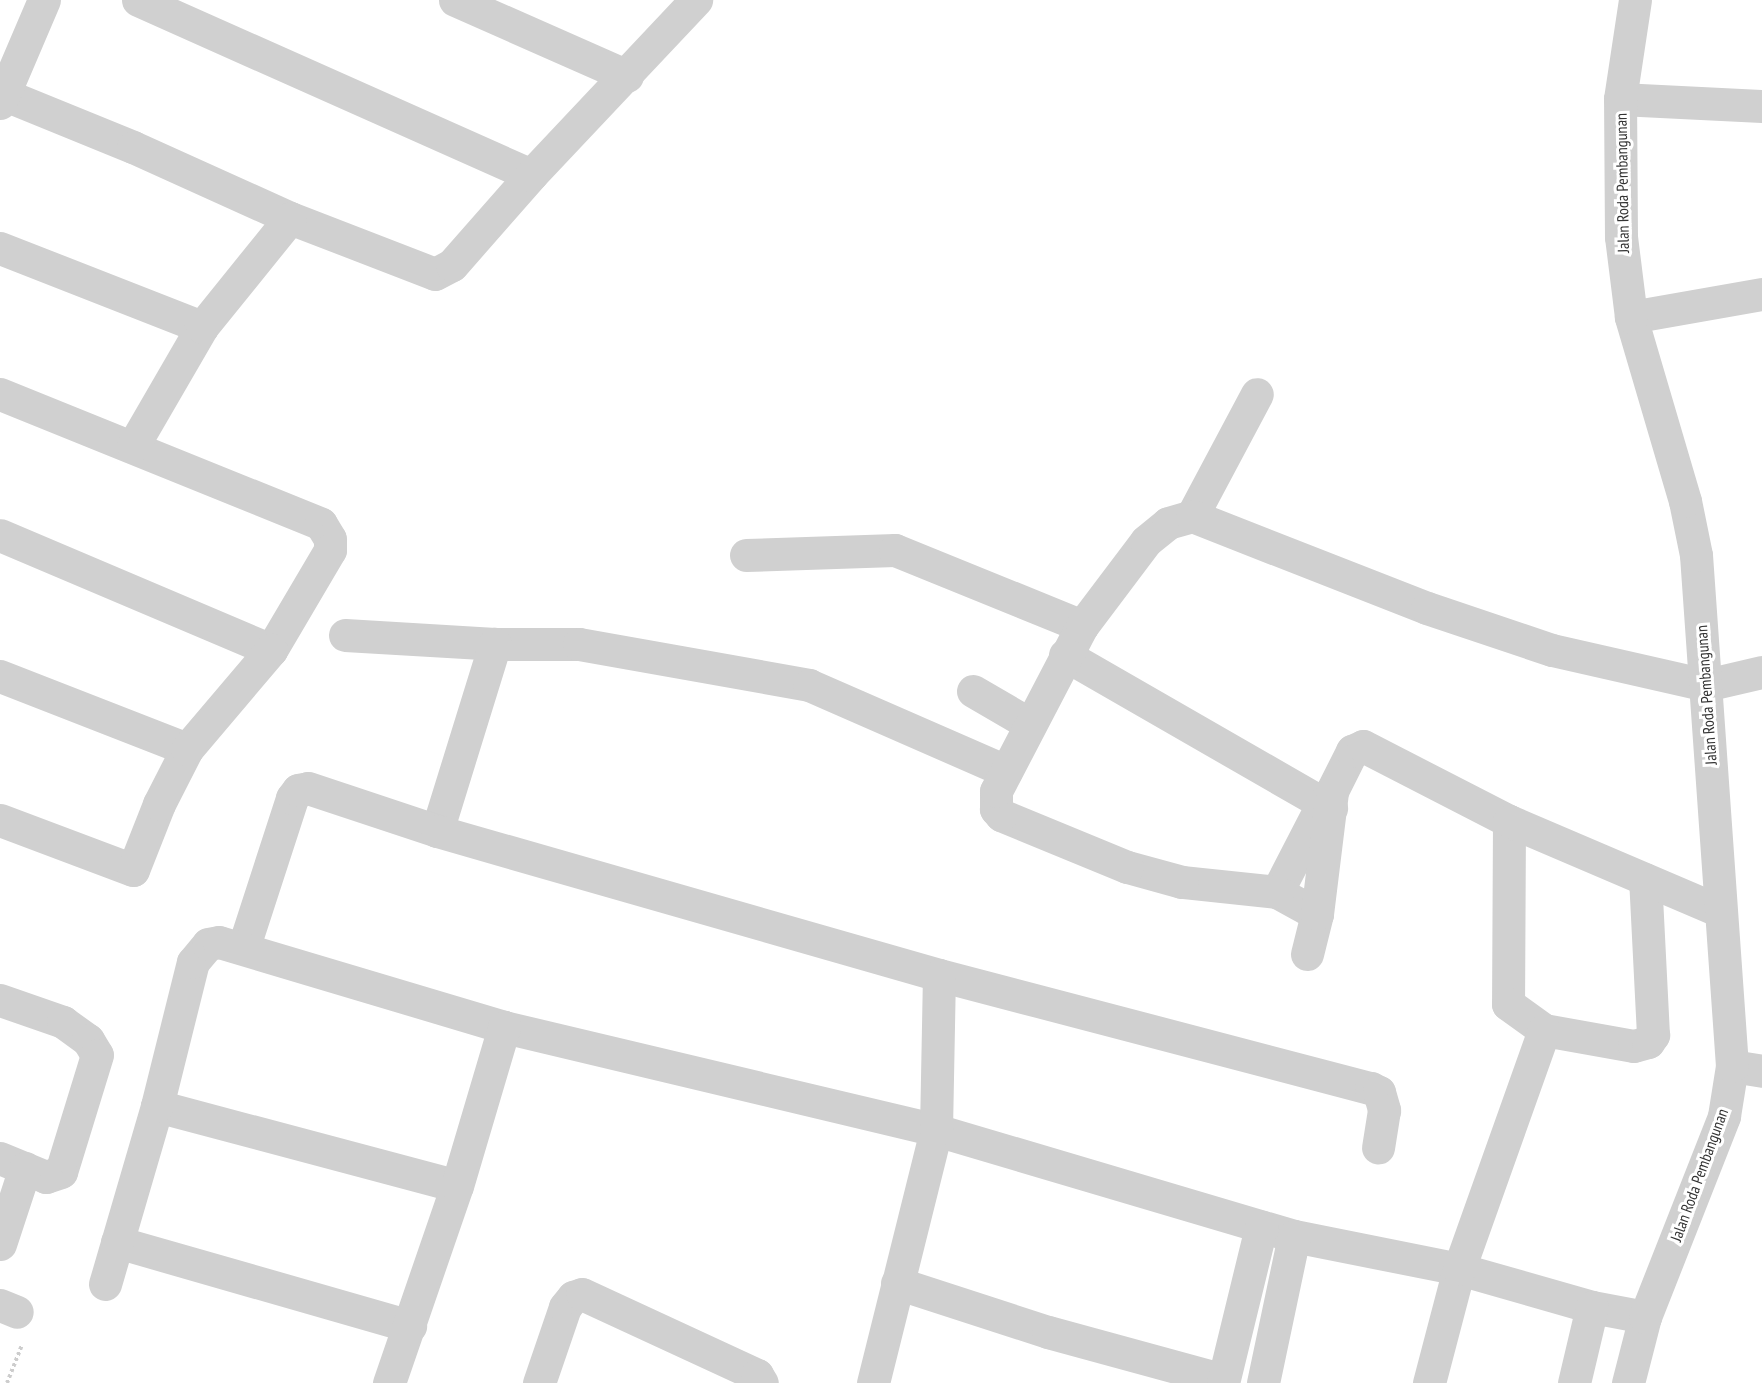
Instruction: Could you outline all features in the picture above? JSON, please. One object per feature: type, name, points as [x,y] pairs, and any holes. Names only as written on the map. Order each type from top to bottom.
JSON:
[{"type":"street","points":[[44,0],[2,99],[133,147],[290,218],[435,274],[452,264],[531,175],[627,76],[696,0]]},
{"type":"street","points":[[138,0],[188,9],[531,175]]},
{"type":"street","points":[[455,0],[627,76]]},
{"type":"street","name":"Jalan Roda Pembangunan","points":[[1628,1383],[1645,1317],[1724,1116],[1747,1068],[1720,911],[1696,555],[1685,501],[1631,317],[1621,237],[1620,99],[1635,0]]},
{"type":"street","points":[[1620,99],[1762,106]]},
{"type":"street","points":[[133,446],[202,327],[290,218]]},
{"type":"street","points":[[0,248],[202,327]]},
{"type":"street","points":[[1631,317],[1762,294]]},
{"type":"street","points":[[0,394],[321,524],[326,531],[330,550],[271,651],[187,749],[159,804],[133,870],[0,820]]},
{"type":"street","points":[[1192,516],[1257,394]]},
{"type":"street","points":[[1317,914],[1277,892],[1182,882],[1128,867],[1001,814],[994,802],[1028,723],[1082,626],[1146,541],[1168,523],[1192,516],[1427,608],[1552,651],[1706,685],[1762,672]]},
{"type":"street","points":[[0,535],[271,651]]},
{"type":"street","points":[[746,555],[895,550],[1082,626]]},
{"type":"street","points":[[345,635],[495,644],[579,644],[809,685],[1006,771]]},
{"type":"street","points":[[437,831],[495,644]]},
{"type":"street","points":[[1065,656],[1328,801]]},
{"type":"street","points":[[0,676],[187,749]]},
{"type":"street","points":[[973,691],[1028,723]]},
{"type":"street","points":[[1277,892],[1328,801],[1352,751],[1370,747],[1509,821],[1720,911]]},
{"type":"street","points":[[244,946],[291,798],[298,790],[323,791],[437,831],[939,975],[1371,1088],[1379,1092],[1384,1110],[1378,1148]]},
{"type":"street","points":[[1307,954],[1317,914],[1328,801]]},
{"type":"street","points":[[1509,821],[1508,1004],[1544,1030],[1634,1046],[1648,1042],[1653,1035],[1645,879]]},
{"type":"street","points":[[105,1284],[157,1106],[194,962],[208,944],[244,946],[504,1027],[936,1130],[1294,1236],[1459,1269],[1592,1307],[1645,1317]]},
{"type":"street","points":[[873,1383],[936,1130],[939,975]]},
{"type":"street","points":[[0,1000],[63,1022],[88,1040],[97,1055],[65,1166],[61,1172],[46,1177],[12,1163],[0,1244]]},
{"type":"street","points":[[389,1383],[457,1186],[504,1027]]},
{"type":"street","points":[[1429,1383],[1459,1269],[1544,1030]]},
{"type":"street","points":[[157,1106],[457,1186]]},
{"type":"street","points":[[897,1283],[1048,1332],[1223,1382],[1261,1227]]},
{"type":"street","points":[[1263,1383],[1294,1236]]},
{"type":"street","points":[[117,1242],[410,1326]]},
{"type":"street","points":[[538,1383],[565,1307],[573,1297],[582,1294],[757,1375],[762,1383]]},
{"type":"street","points":[[1574,1383],[1592,1307]]}]
